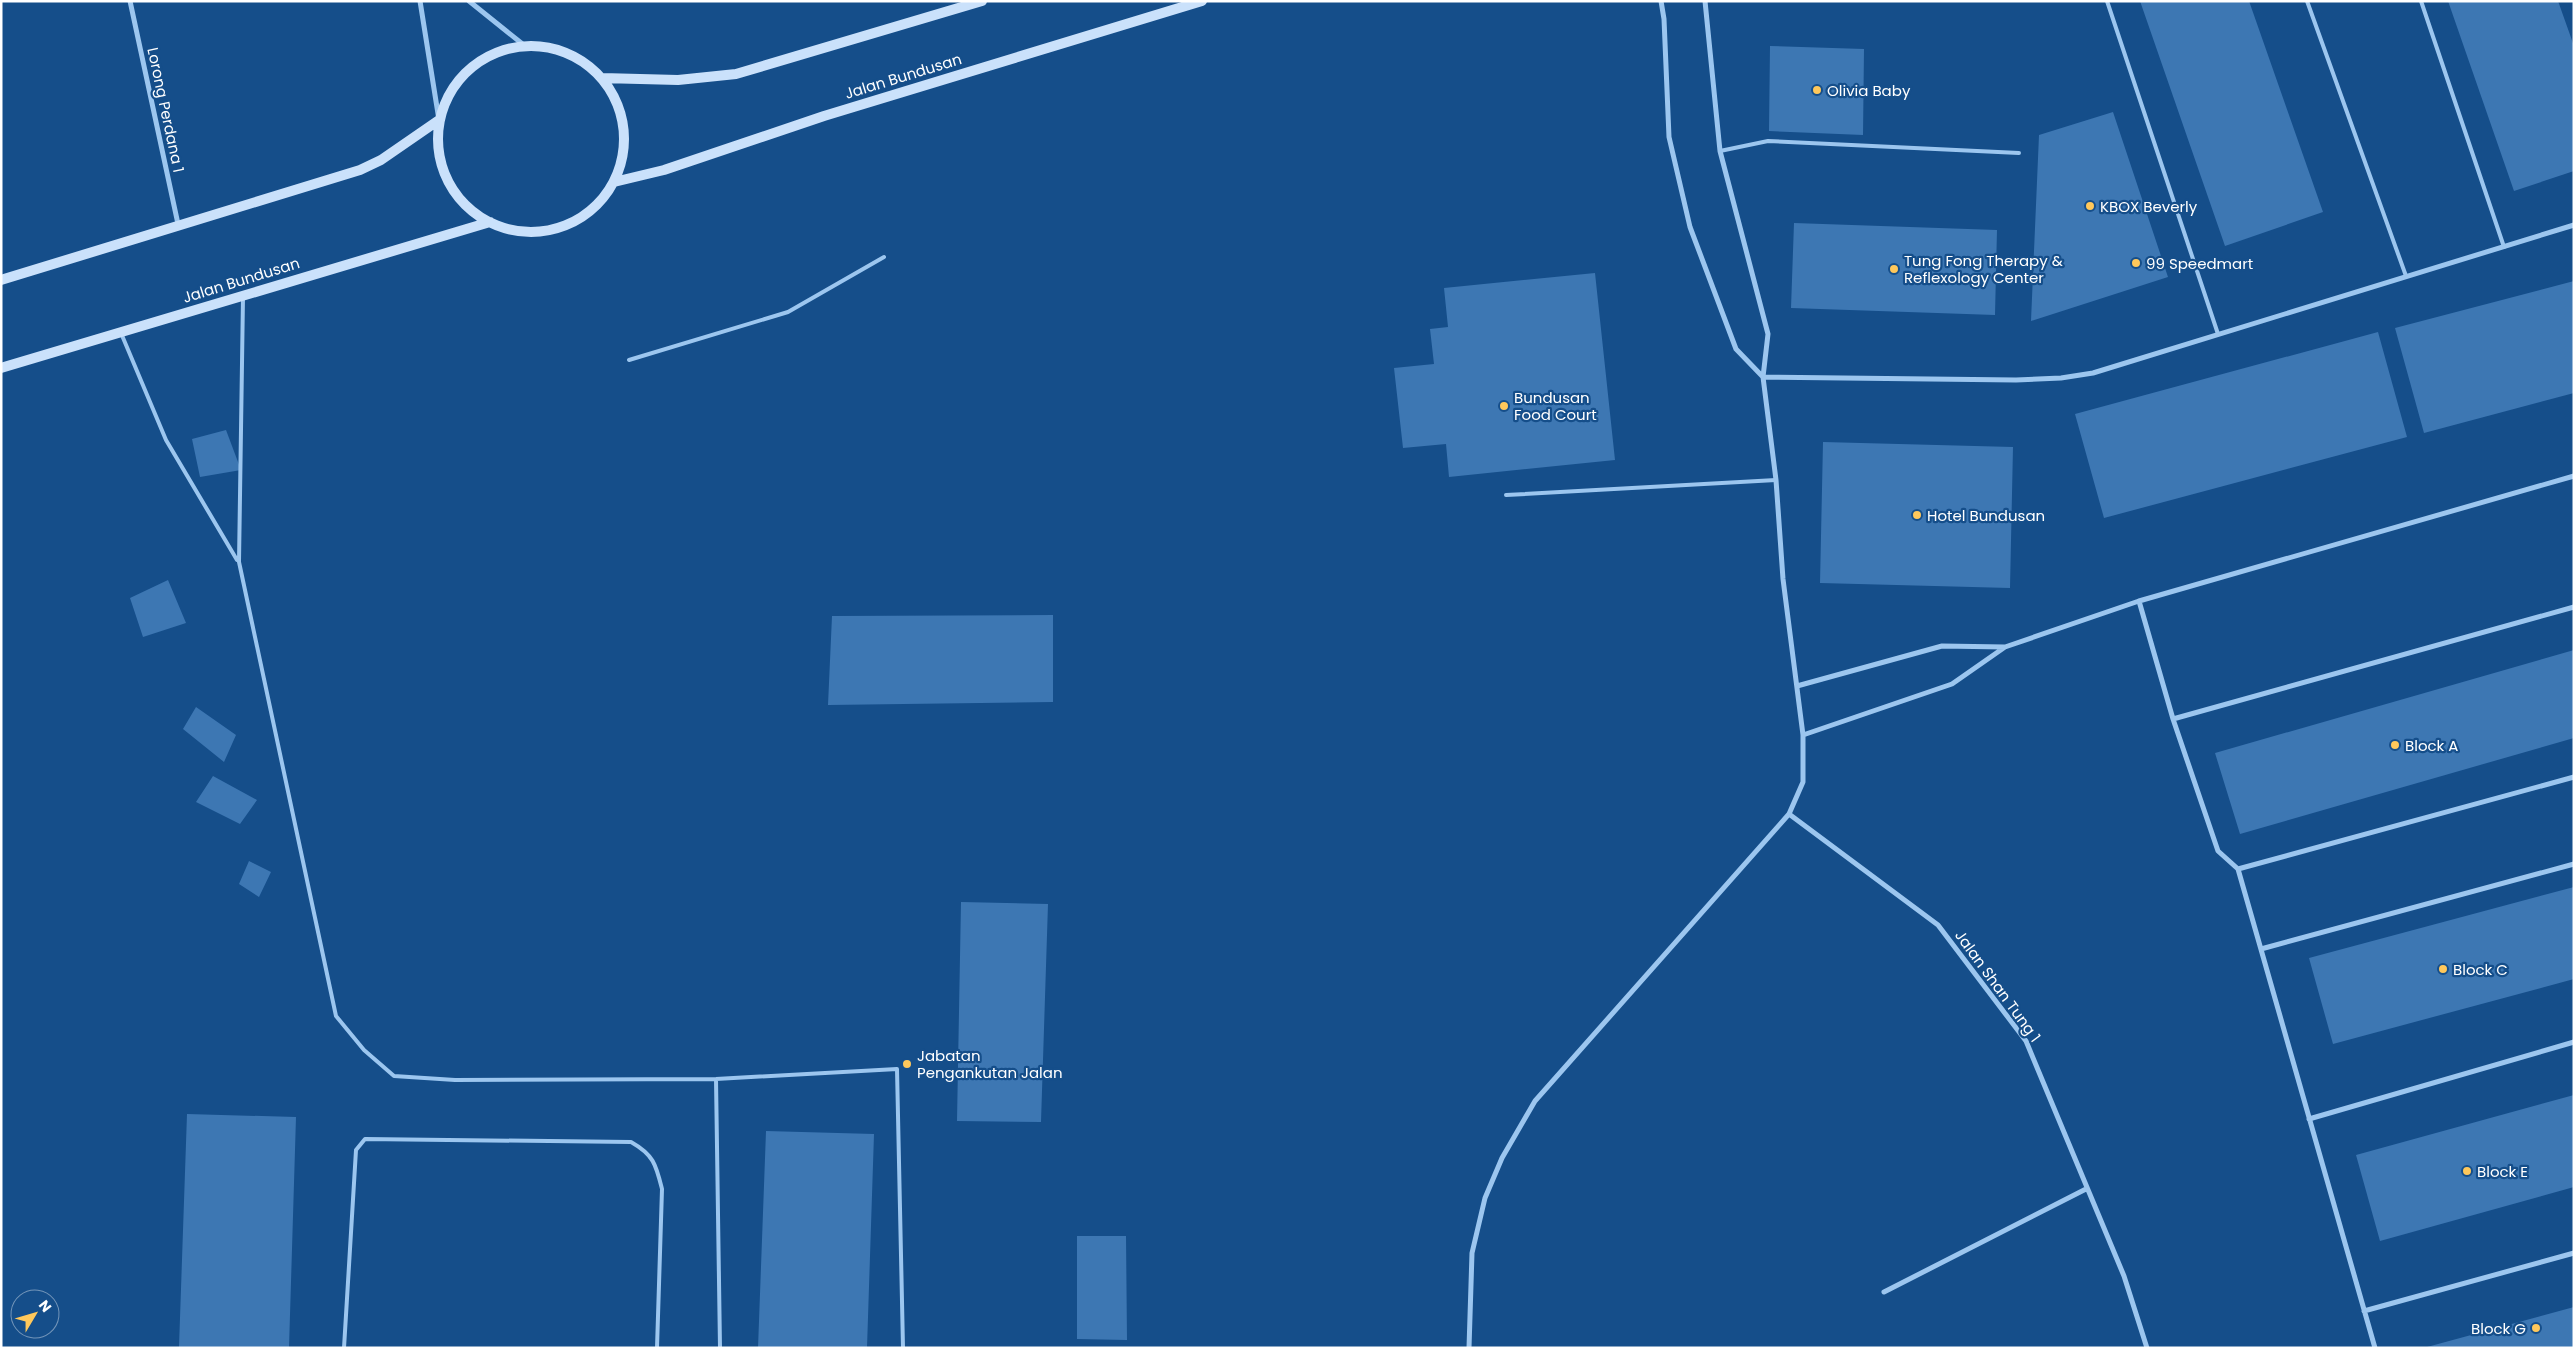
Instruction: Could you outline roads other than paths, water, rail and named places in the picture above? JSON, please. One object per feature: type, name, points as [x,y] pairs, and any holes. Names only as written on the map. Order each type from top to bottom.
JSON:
[{"type":"main road","points":[[602,78],[678,80],[736,74],[982,1]]},
{"type":"main road","name":"Jalan Bundusan","points":[[614,182],[664,170],[824,116],[1202,1]]},
{"type":"main road","points":[[525,46],[553,48],[580,60],[602,78],[616,102],[624,128],[623,156],[614,182],[594,208],[565,226],[540,232],[514,230],[490,222],[469,209],[453,190],[442,168],[438,144],[440,120],[450,92],[470,68],[496,52],[525,46]]},
{"type":"main road","points":[[1,280],[178,224],[360,170],[381,160],[440,120]]},
{"type":"main road","name":"Jalan Bundusan","points":[[1,368],[490,222]]},
{"type":"street","name":"Lorong Perdana 1","points":[[130,1],[178,224]]},
{"type":"street","points":[[420,1],[440,120]]},
{"type":"street","points":[[469,1],[525,46]]},
{"type":"street","points":[[1661,1],[1664,19],[1669,137],[1690,227],[1736,349],[1763,377],[2016,380],[2061,378],[2093,373],[2574,225]]},
{"type":"street","points":[[1469,1348],[1472,1253],[1485,1198],[1502,1158],[1535,1101],[1789,814],[1803,782],[1803,735],[1783,579],[1776,480],[1763,377],[1768,334],[1720,151],[1705,1]]},
{"type":"street","points":[[1803,735],[1952,684],[2005,646],[2138,601],[2574,476]]},
{"type":"street","points":[[2138,601],[2173,719],[2218,851],[2238,869],[2375,1348]]},
{"type":"street","points":[[2173,719],[2574,607]]},
{"type":"street","points":[[1797,686],[1942,646],[2005,646]]},
{"type":"street","points":[[2238,869],[2574,777]]},
{"type":"street","name":"Jalan Shan Tung 1","points":[[1789,814],[1938,924],[2026,1041],[2086,1189],[2124,1276],[2147,1348]]},
{"type":"street","points":[[2261,949],[2574,864]]},
{"type":"street","points":[[2309,1119],[2574,1042]]},
{"type":"street","points":[[1884,1292],[2086,1189]]},
{"type":"street","points":[[2364,1311],[2574,1253]]},
{"type":"lane","points":[[2107,1],[2218,334]]},
{"type":"lane","points":[[2307,1],[2406,276]]},
{"type":"lane","points":[[2421,1],[2504,246]]},
{"type":"lane","points":[[1720,151],[1768,141],[2019,152]]},
{"type":"lane","points":[[630,360],[788,312],[884,257]]},
{"type":"lane","points":[[243,295],[239,562],[336,1016],[364,1050],[394,1076],[454,1080],[716,1079],[897,1069],[903,1348]]},
{"type":"lane","points":[[121,332],[166,440],[239,562]]},
{"type":"lane","points":[[1506,495],[1776,480]]},
{"type":"lane","points":[[716,1079],[720,1348]]},
{"type":"lane","points":[[344,1348],[356,1150],[365,1139],[631,1142],[646,1151],[656,1166],[662,1189],[657,1348]]},
{"type":"place","name":"Olivia Baby","points":[[1817,90]]},
{"type":"place","name":"KBOX Beverly","points":[[2090,206]]},
{"type":"place","name":"99 Speedmart","points":[[2136,263]]},
{"type":"place","name":"Tung Fong Therapy & Reflexology Center","points":[[1894,269]]},
{"type":"place","name":"Bundusan Food Court","points":[[1504,406]]},
{"type":"place","name":"Hotel Bundusan","points":[[1917,515]]},
{"type":"place","name":"Block A","points":[[2395,745]]},
{"type":"place","name":"Block C","points":[[2443,969]]},
{"type":"place","name":"Jabatan Pengankutan Jalan","points":[[907,1064]]},
{"type":"place","name":"Block E","points":[[2467,1171]]},
{"type":"place","name":"Block G","points":[[2536,1328]]}]
